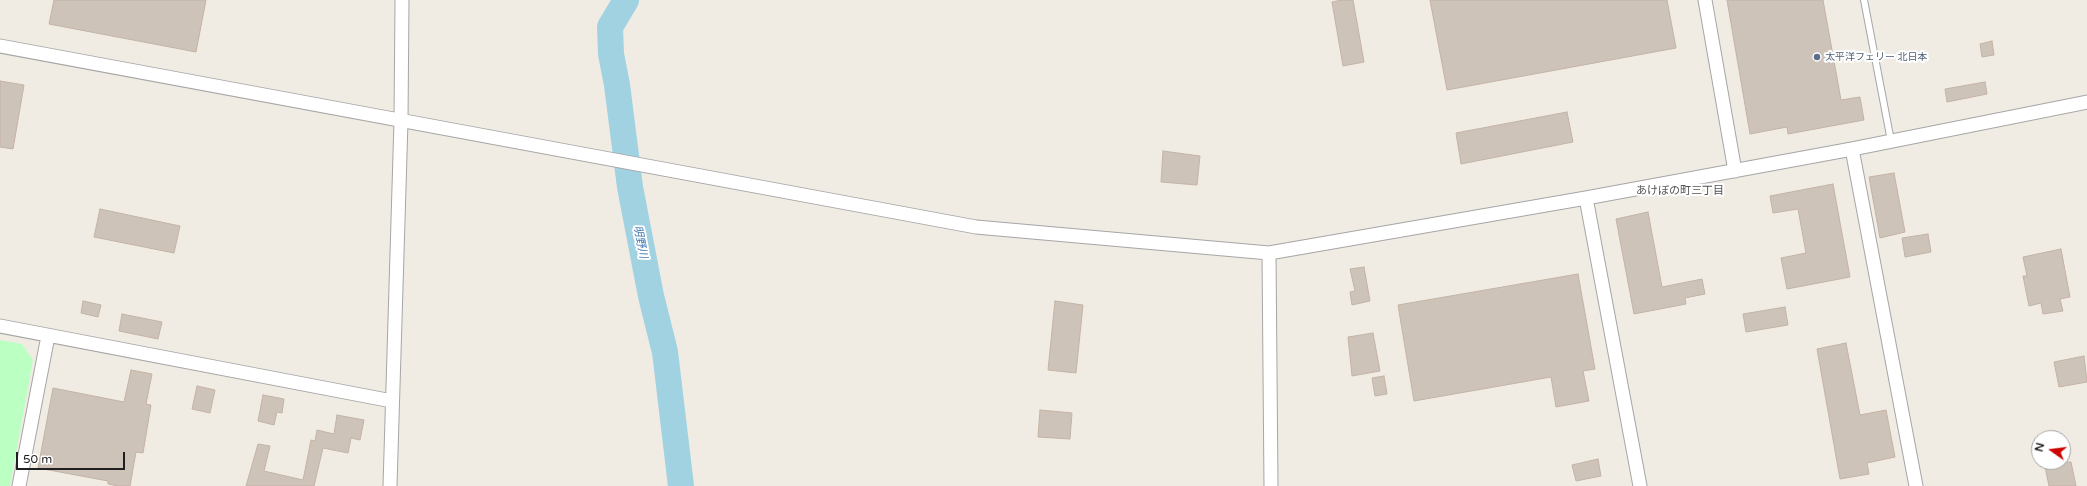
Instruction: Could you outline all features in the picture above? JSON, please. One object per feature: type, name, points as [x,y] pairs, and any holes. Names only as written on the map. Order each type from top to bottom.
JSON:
[{"type":"street","points":[[390,486],[401,121],[402,0]]},
{"type":"street","points":[[1705,0],[1735,170]]},
{"type":"street","points":[[0,46],[976,227],[1270,253],[1586,198],[1852,149],[2087,102]]},
{"type":"street","points":[[1852,149],[1916,486]]},
{"type":"street","points":[[1586,198],[1640,486]]},
{"type":"street","points":[[1270,253],[1271,486]]},
{"type":"street","points":[[0,326],[392,401]]},
{"type":"street","points":[[20,486],[48,336]]},
{"type":"lane","points":[[1864,0],[1891,141]]},
{"type":"green space","points":[[0,340],[22,344],[33,360],[10,486],[0,486]]},
{"type":"building","points":[[54,0],[206,0],[196,52],[49,24]]},
{"type":"building","points":[[1353,0],[1364,62],[1343,66],[1332,2]]},
{"type":"building","points":[[1430,0],[1667,0],[1676,48],[1447,90]]},
{"type":"building","points":[[1727,0],[1823,0],[1841,100],[1860,97],[1864,120],[1788,134],[1787,127],[1750,134]]},
{"type":"building","points":[[1992,41],[1994,55],[1982,57],[1980,44]]},
{"type":"building","points":[[0,81],[24,85],[13,149],[0,147]]},
{"type":"building","points":[[1985,82],[1987,94],[1947,102],[1945,89]]},
{"type":"building","points":[[1567,112],[1573,142],[1461,164],[1456,133]]},
{"type":"building","points":[[1163,151],[1200,156],[1197,185],[1161,182]]},
{"type":"building","points":[[1894,173],[1905,232],[1880,238],[1869,177]]},
{"type":"building","points":[[1833,184],[1850,277],[1787,289],[1781,258],[1806,253],[1798,209],[1773,213],[1770,196]]},
{"type":"building","points":[[100,209],[180,226],[174,253],[94,237]]},
{"type":"building","points":[[1648,212],[1662,287],[1702,279],[1705,294],[1685,298],[1686,304],[1634,314],[1616,219]]},
{"type":"building","points":[[1928,234],[1931,252],[1905,257],[1902,238]]},
{"type":"building","points":[[2061,249],[2070,297],[2060,299],[2063,311],[2043,314],[2041,303],[2029,306],[2023,276],[2027,276],[2023,257]]},
{"type":"building","points":[[1364,267],[1370,301],[1352,305],[1350,292],[1355,291],[1350,269]]},
{"type":"building","points":[[1578,274],[1595,369],[1583,371],[1589,401],[1556,407],[1551,377],[1414,401],[1398,305]]},
{"type":"building","points":[[83,301],[101,305],[98,317],[81,313]]},
{"type":"building","points":[[1055,301],[1083,305],[1076,373],[1048,370]]},
{"type":"building","points":[[1785,307],[1788,325],[1746,332],[1743,314]]},
{"type":"building","points":[[122,314],[162,322],[158,339],[119,331]]},
{"type":"building","points":[[1373,333],[1380,371],[1352,376],[1348,337]]},
{"type":"building","points":[[1846,343],[1860,415],[1886,410],[1895,457],[1867,463],[1869,474],[1840,479],[1817,349]]},
{"type":"building","points":[[2084,356],[2087,382],[2059,387],[2054,362]]},
{"type":"building","points":[[131,370],[152,374],[146,404],[151,405],[143,453],[136,452],[130,486],[118,486],[108,484],[108,481],[38,468],[53,388],[124,402]]},
{"type":"building","points":[[1384,376],[1387,394],[1375,396],[1372,378]]},
{"type":"building","points":[[197,386],[215,390],[210,413],[192,409]]},
{"type":"building","points":[[263,395],[284,399],[282,413],[277,412],[274,425],[258,421]]},
{"type":"building","points":[[1040,410],[1072,413],[1070,439],[1038,437]]},
{"type":"building","points":[[337,415],[364,420],[360,440],[351,438],[348,453],[323,448],[314,486],[246,486],[258,444],[270,446],[264,471],[303,480],[311,440],[315,441],[317,430],[334,434]]},
{"type":"building","points":[[1598,459],[1601,476],[1576,481],[1572,465]]},
{"type":"building","points":[[2071,462],[2076,486],[2049,486],[2046,470],[2071,470]]},
{"type":"waterway","name":"明野川","points":[[626,0],[610,27],[611,54],[617,85],[630,187],[651,296],[665,352],[681,486]]},
{"type":"place","name":"太平洋フェリー 北日本","points":[[1817,57]]},
{"type":"district","name":"あけぼの町三丁目","points":[[1680,191]]}]
